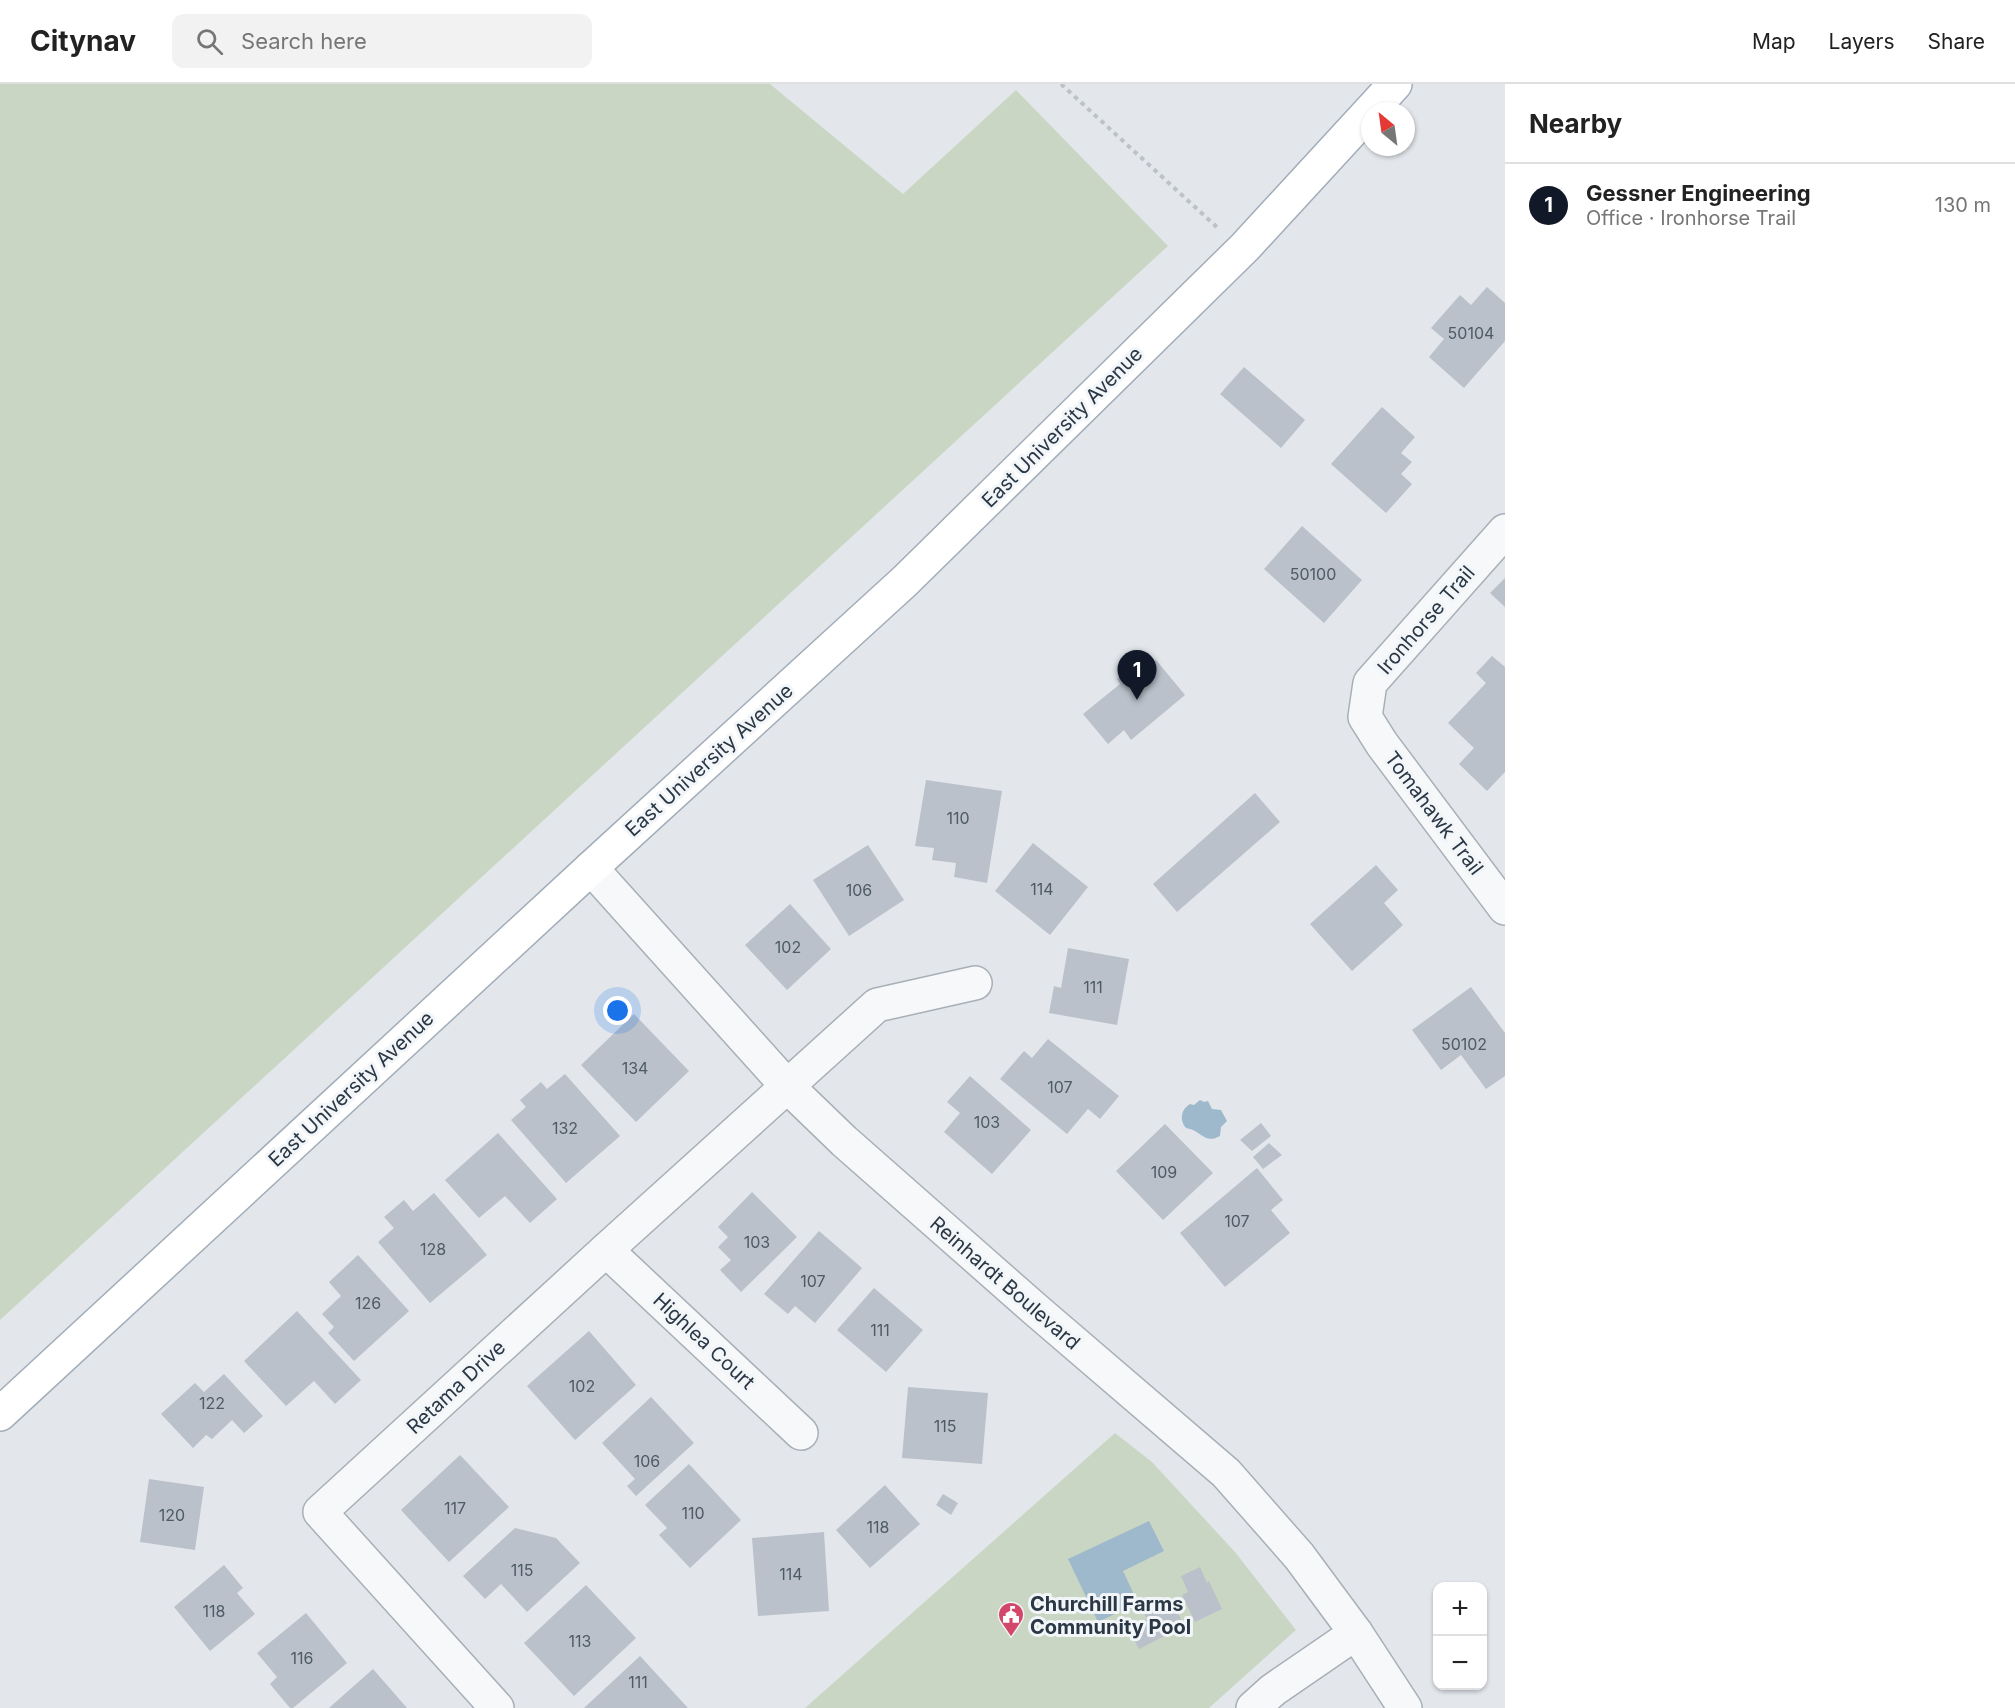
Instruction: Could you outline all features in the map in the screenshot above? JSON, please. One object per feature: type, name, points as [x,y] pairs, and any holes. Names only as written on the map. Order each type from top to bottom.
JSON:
[{"type":"main road","name":"East University Avenue","points":[[0,1414],[912,575],[1245,247],[1395,84]]},
{"type":"street","name":"Ironhorse Trail","points":[[1365,717],[1370,683],[1505,531]]},
{"type":"street","name":"Tomahawk Trail","points":[[1365,717],[1382,744],[1505,908]]},
{"type":"street","name":"Reinhardt Boulevard","points":[[591,868],[787,1086],[844,1140],[1036,1310],[1226,1473],[1299,1556],[1356,1633],[1405,1708]]},
{"type":"street","name":"Retama Drive","points":[[497,1708],[320,1512],[877,1005],[975,983]]},
{"type":"street","name":"Highlea Court","points":[[606,1250],[801,1433]]},
{"type":"street","points":[[1253,1708],[1273,1690],[1356,1633]]},
{"type":"path","points":[[1061,84],[1223,232],[1245,247]]},
{"type":"green space","points":[[0,84],[770,84],[903,194],[1016,90],[1168,246],[0,1320]]},
{"type":"green space","points":[[1115,1433],[1152,1462],[1235,1552],[1296,1630],[1209,1708],[805,1708]]},
{"type":"water","points":[[1200,1100],[1208,1101],[1212,1109],[1221,1110],[1227,1121],[1221,1127],[1220,1136],[1206,1138],[1184,1125],[1183,1112],[1190,1104],[1194,1105]]},
{"type":"water","points":[[1149,1521],[1164,1551],[1123,1571],[1138,1603],[1098,1622],[1068,1559]]},
{"type":"building","points":[[1487,287],[1505,303],[1505,341],[1464,388],[1429,357],[1444,339],[1431,328],[1460,295],[1471,305]]},
{"type":"building","points":[[1244,367],[1305,420],[1281,448],[1220,394]]},
{"type":"building","points":[[1382,407],[1415,437],[1401,453],[1412,462],[1401,474],[1412,484],[1386,513],[1331,464]]},
{"type":"building","points":[[1302,526],[1362,580],[1324,623],[1264,569]]},
{"type":"building","points":[[1505,578],[1505,607],[1490,593]]},
{"type":"building","points":[[1492,656],[1505,667],[1505,772],[1487,791],[1459,764],[1474,748],[1448,723],[1486,683],[1476,673]]},
{"type":"building","points":[[1156,660],[1185,695],[1131,740],[1124,730],[1108,744],[1083,714],[1120,684],[1117,679],[1136,663],[1142,671]]},
{"type":"building","points":[[926,780],[1002,791],[987,883],[954,877],[956,863],[932,860],[934,848],[915,846]]},
{"type":"building","points":[[1255,793],[1280,822],[1177,912],[1153,884]]},
{"type":"building","points":[[1033,843],[1088,887],[1050,935],[995,891]]},
{"type":"building","points":[[868,845],[904,900],[849,936],[813,880]]},
{"type":"building","points":[[1376,865],[1398,890],[1384,903],[1403,925],[1352,971],[1310,924]]},
{"type":"building","points":[[790,904],[831,949],[787,990],[745,945]]},
{"type":"building","points":[[1068,948],[1129,959],[1117,1025],[1049,1013],[1054,986],[1061,988]]},
{"type":"building","points":[[1471,987],[1505,1033],[1505,1076],[1486,1089],[1461,1055],[1441,1070],[1412,1030]]},
{"type":"building","points":[[634,1014],[689,1071],[636,1122],[581,1065]]},
{"type":"building","points":[[1048,1039],[1119,1096],[1100,1119],[1088,1109],[1067,1134],[1000,1079],[1024,1051],[1032,1058]]},
{"type":"building","points":[[565,1074],[620,1136],[566,1183],[511,1120],[526,1107],[520,1100],[541,1082],[547,1089]]},
{"type":"building","points":[[970,1076],[1031,1130],[992,1174],[944,1132],[960,1113],[947,1102]]},
{"type":"building","points":[[1261,1123],[1271,1136],[1252,1151],[1240,1140]]},
{"type":"building","points":[[1165,1124],[1213,1173],[1163,1220],[1116,1171]]},
{"type":"building","points":[[498,1133],[557,1199],[530,1223],[505,1196],[479,1218],[445,1180]]},
{"type":"building","points":[[1269,1143],[1282,1155],[1263,1169],[1253,1157]]},
{"type":"building","points":[[1257,1168],[1283,1200],[1271,1210],[1290,1233],[1225,1287],[1180,1233]]},
{"type":"building","points":[[752,1192],[797,1237],[741,1292],[720,1270],[731,1260],[718,1247],[728,1237],[718,1227]]},
{"type":"building","points":[[434,1193],[487,1255],[430,1303],[378,1242],[394,1228],[384,1217],[404,1200],[413,1211]]},
{"type":"building","points":[[819,1231],[862,1268],[815,1323],[795,1306],[788,1314],[764,1294]]},
{"type":"building","points":[[358,1255],[409,1311],[354,1361],[328,1333],[334,1327],[322,1314],[341,1296],[329,1282]]},
{"type":"building","points":[[874,1288],[923,1330],[886,1372],[837,1330]]},
{"type":"building","points":[[297,1311],[361,1380],[335,1404],[314,1381],[286,1406],[244,1361]]},
{"type":"building","points":[[589,1331],[636,1385],[575,1440],[527,1386]]},
{"type":"building","points":[[224,1374],[263,1416],[244,1433],[232,1420],[212,1439],[206,1435],[193,1448],[161,1414],[195,1383],[204,1392]]},
{"type":"building","points":[[908,1387],[988,1393],[982,1464],[902,1458]]},
{"type":"building","points":[[651,1397],[694,1443],[636,1496],[627,1486],[635,1479],[602,1443]]},
{"type":"building","points":[[460,1455],[509,1507],[449,1562],[401,1510]]},
{"type":"building","points":[[689,1464],[741,1520],[690,1568],[659,1535],[667,1528],[645,1505]]},
{"type":"building","points":[[149,1479],[204,1487],[195,1550],[140,1542]]},
{"type":"building","points":[[885,1485],[920,1524],[870,1568],[836,1530]]},
{"type":"building","points":[[943,1494],[958,1503],[951,1515],[936,1505]]},
{"type":"building","points":[[515,1528],[556,1538],[580,1563],[527,1612],[501,1584],[485,1599],[463,1576]]},
{"type":"building","points":[[824,1532],[829,1611],[758,1616],[752,1538]]},
{"type":"building","points":[[224,1565],[243,1588],[237,1593],[255,1614],[210,1651],[174,1607]]},
{"type":"building","points":[[1200,1567],[1222,1609],[1195,1622],[1182,1595],[1188,1592],[1181,1576]]},
{"type":"building","points":[[586,1585],[636,1638],[574,1696],[524,1643]]},
{"type":"building","points":[[1171,1599],[1184,1626],[1139,1649],[1128,1628],[1147,1619],[1144,1613]]},
{"type":"building","points":[[306,1613],[347,1663],[293,1708],[290,1708],[270,1684],[277,1677],[257,1653]]},
{"type":"building","points":[[640,1656],[688,1708],[584,1708]]},
{"type":"building","points":[[373,1669],[407,1708],[329,1708]]},
{"type":"place","name":"Gessner Engineering","points":[[1137,700]]},
{"type":"place","name":"Churchill Farms Community Pool","points":[[1011,1638]]}]
